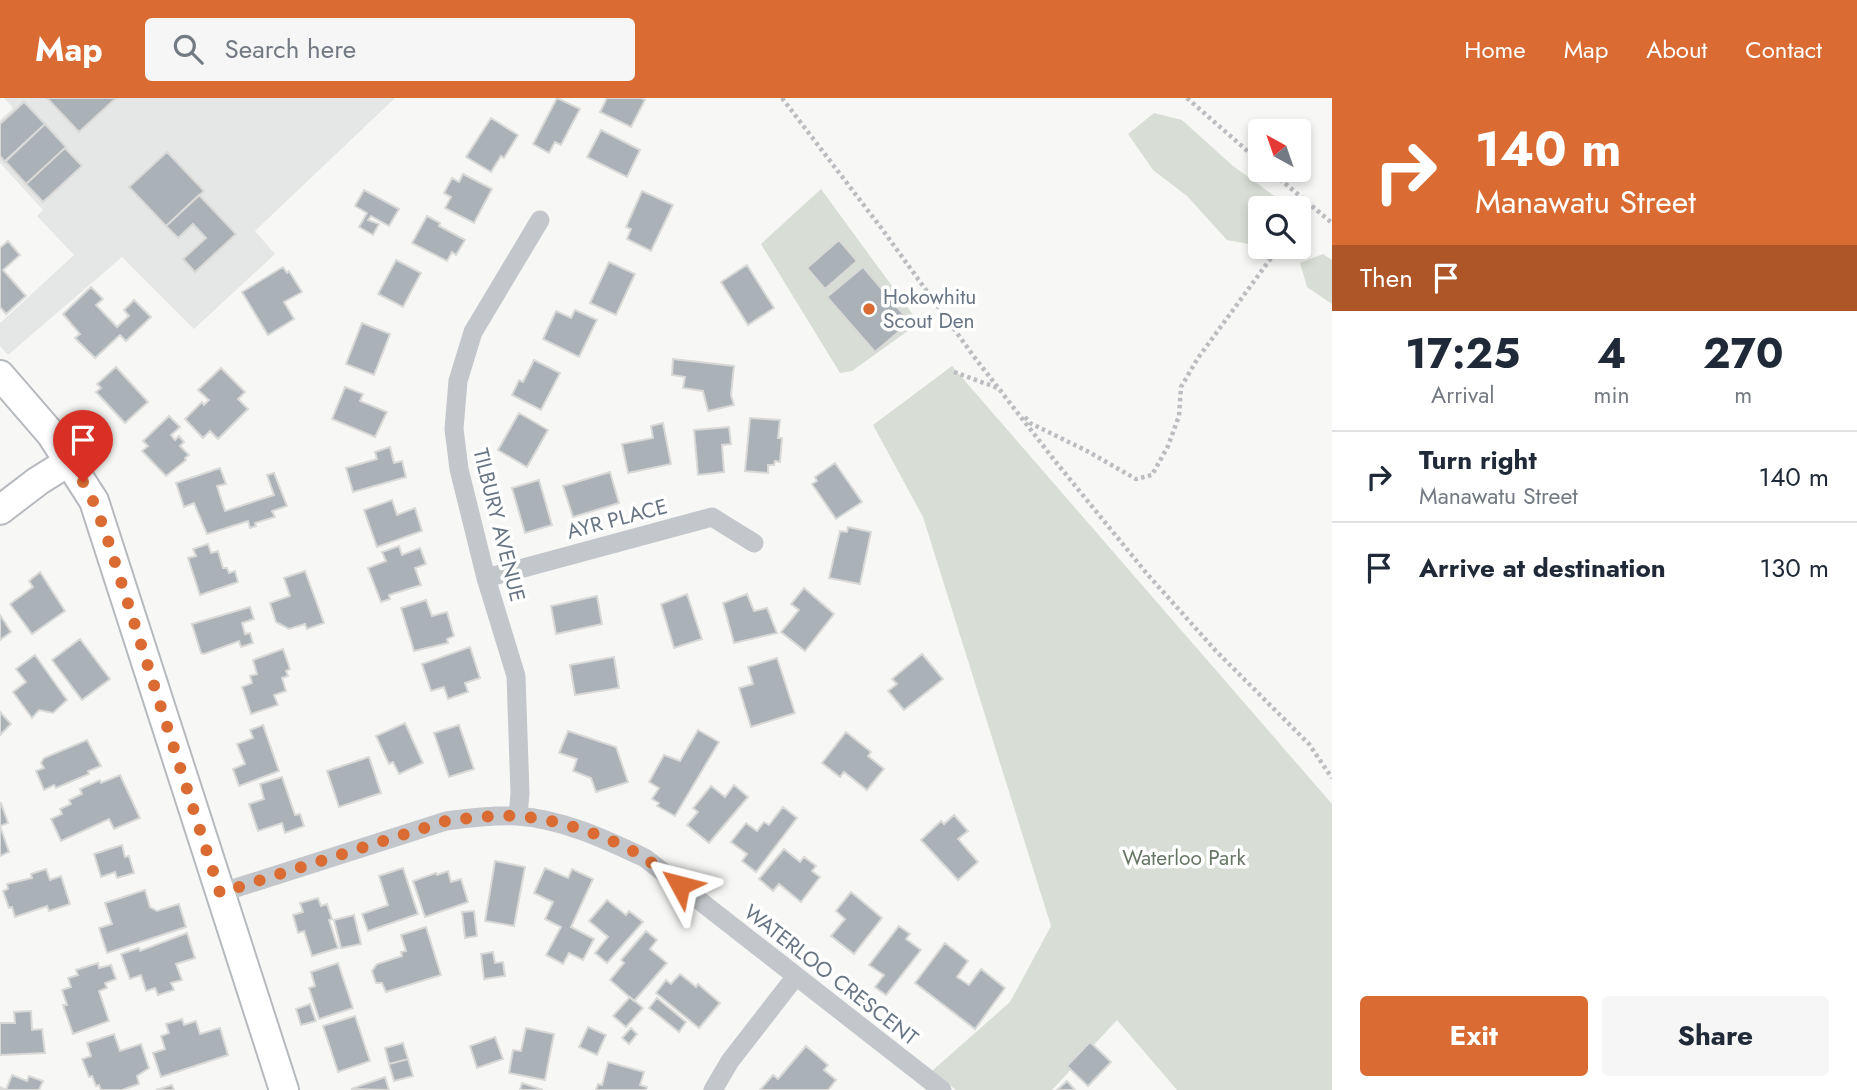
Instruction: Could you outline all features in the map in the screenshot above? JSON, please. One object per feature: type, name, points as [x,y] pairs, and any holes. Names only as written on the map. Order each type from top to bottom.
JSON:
[{"type":"street","name":"TILBURY AVENUE","points":[[518,816],[520,793],[516,676],[486,578],[458,469],[454,429],[458,381],[473,332],[540,220]]},
{"type":"street","points":[[0,375],[51,434],[70,461],[93,501],[105,531],[284,1090]]},
{"type":"street","points":[[0,510],[70,461]]},
{"type":"street","name":"AYR PLACE","points":[[486,578],[712,517],[754,543]]},
{"type":"street","name":"WATERLOO CRESCENT","points":[[220,893],[446,821],[518,816],[560,824],[605,839],[645,858],[942,1090]]},
{"type":"street","points":[[713,1090],[730,1061],[796,976]]},
{"type":"path","points":[[782,98],[998,387],[1149,575],[1216,651],[1309,744],[1332,778]]},
{"type":"path","points":[[1187,98],[1248,151]]},
{"type":"path","points":[[1283,182],[1299,196]]},
{"type":"path","points":[[1311,207],[1332,223]]},
{"type":"path","points":[[954,372],[998,387],[1030,423],[1136,479],[1152,475],[1168,446],[1179,416],[1181,387],[1198,358],[1270,259]]},
{"type":"shaded area","points":[[4,98],[395,98],[255,231],[275,254],[194,329],[122,257],[8,355],[0,346],[0,323],[74,255],[37,216],[43,210],[0,163],[0,120],[13,108]]},
{"type":"green space","points":[[1154,113],[1182,120],[1248,177],[1248,182],[1255,182],[1274,196],[1248,196],[1248,244],[1227,240],[1187,196],[1153,170],[1128,134]]},
{"type":"green space","points":[[821,189],[919,323],[852,371],[840,373],[761,244]]},
{"type":"green space","points":[[1323,254],[1332,260],[1332,304],[1307,287],[1300,263]]},
{"type":"green space","name":"Waterloo Park","points":[[952,366],[1332,804],[1332,1090],[1177,1090],[1117,1020],[1052,1090],[956,1090],[932,1071],[1010,1002],[1051,926],[923,517],[873,425]]},
{"type":"building","points":[[47,98],[116,98],[79,132]]},
{"type":"building","points":[[557,98],[580,109],[561,145],[555,142],[549,153],[533,144]]},
{"type":"building","points":[[607,98],[645,100],[631,127],[600,112]]},
{"type":"building","points":[[24,102],[45,124],[5,162],[0,156],[0,124]]},
{"type":"building","points":[[491,118],[518,135],[504,158],[501,156],[491,172],[466,157]]},
{"type":"building","points":[[45,124],[66,147],[26,184],[5,161]]},
{"type":"building","points":[[601,130],[640,150],[627,177],[587,157]]},
{"type":"building","points":[[65,148],[82,166],[43,202],[26,184]]},
{"type":"building","points":[[167,152],[204,191],[166,226],[129,187]]},
{"type":"building","points":[[463,174],[492,189],[474,223],[445,208],[451,197],[444,193],[452,178],[459,182]]},
{"type":"building","points":[[364,190],[399,209],[389,226],[371,216],[368,220],[379,224],[373,235],[359,227],[367,213],[355,206]]},
{"type":"building","points":[[642,191],[673,205],[651,251],[627,239],[631,229],[626,227]]},
{"type":"building","points":[[199,195],[236,234],[195,272],[183,259],[206,238],[193,224],[178,238],[166,226]]},
{"type":"building","points":[[427,216],[465,240],[456,255],[452,252],[447,261],[412,243]]},
{"type":"building","points":[[839,240],[857,261],[825,289],[807,268]]},
{"type":"building","points":[[8,241],[20,255],[3,270],[26,296],[6,314],[0,307],[0,248]]},
{"type":"building","points":[[396,260],[421,273],[403,307],[378,294]]},
{"type":"building","points":[[609,262],[635,274],[616,315],[590,303]]},
{"type":"building","points":[[747,265],[774,308],[748,325],[721,282]]},
{"type":"building","points":[[283,267],[287,273],[289,271],[302,292],[284,302],[294,319],[268,335],[242,292]]},
{"type":"building","name":"Hokowhitu Scout Den","points":[[863,267],[910,322],[875,352],[827,297]]},
{"type":"building","points":[[91,287],[103,299],[96,305],[117,327],[129,316],[124,310],[134,300],[151,317],[126,341],[120,335],[95,358],[75,338],[80,334],[63,314]]},
{"type":"building","points":[[575,310],[597,320],[579,357],[543,339],[556,311],[571,318]]},
{"type":"building","points":[[362,323],[390,334],[374,375],[346,364]]},
{"type":"building","points":[[673,359],[734,366],[731,395],[734,405],[708,411],[703,391],[683,388],[685,377],[672,375]]},
{"type":"building","points":[[534,360],[560,373],[541,410],[512,395],[519,380],[523,382]]},
{"type":"building","points":[[116,367],[148,402],[125,423],[96,392],[101,388],[97,384]]},
{"type":"building","points":[[221,368],[245,392],[238,399],[248,409],[218,439],[210,431],[203,438],[185,419],[202,402],[204,405],[209,400],[198,390]]},
{"type":"building","points":[[345,387],[363,394],[360,401],[387,412],[375,437],[332,419]]},
{"type":"building","points":[[519,413],[548,430],[527,467],[498,450]]},
{"type":"building","points":[[169,416],[180,427],[171,435],[175,440],[179,436],[184,442],[180,446],[189,455],[166,476],[142,451],[148,446],[143,441]]},
{"type":"building","points":[[750,418],[780,420],[780,462],[775,461],[774,465],[768,465],[768,473],[745,471]]},
{"type":"building","points":[[663,423],[671,464],[628,473],[622,444],[653,438],[651,426]]},
{"type":"building","points":[[729,427],[731,444],[722,445],[724,472],[698,475],[694,430]]},
{"type":"building","points":[[390,447],[394,463],[402,461],[406,477],[353,492],[346,468],[377,459],[375,452]]},
{"type":"building","points":[[835,463],[862,502],[836,519],[812,484],[817,481],[815,477]]},
{"type":"building","points":[[220,468],[226,484],[217,486],[225,511],[274,495],[267,475],[274,473],[287,506],[272,511],[275,517],[255,523],[256,526],[250,528],[248,521],[207,534],[194,503],[184,507],[176,483]]},
{"type":"building","points":[[610,472],[619,503],[573,517],[563,486]]},
{"type":"building","points":[[539,480],[552,525],[525,533],[512,488]]},
{"type":"building","points":[[392,500],[397,515],[415,508],[422,531],[377,547],[364,510]]},
{"type":"building","points":[[848,527],[871,532],[860,584],[829,578],[840,531],[847,532]]},
{"type":"building","points":[[208,544],[211,553],[218,551],[223,568],[227,568],[229,573],[235,571],[238,582],[200,595],[188,558],[196,556],[193,549]]},
{"type":"building","points":[[399,546],[402,555],[420,548],[426,564],[415,568],[421,585],[389,595],[390,599],[381,602],[368,568],[386,561],[382,552]]},
{"type":"building","points":[[305,571],[324,623],[307,629],[305,624],[289,629],[276,622],[270,603],[290,596],[284,578]]},
{"type":"building","points":[[40,572],[65,611],[32,634],[10,604],[33,587],[29,581]]},
{"type":"building","points":[[804,588],[834,614],[805,651],[781,632],[799,610],[791,604]]},
{"type":"building","points":[[687,594],[702,639],[674,648],[661,604]]},
{"type":"building","points":[[747,594],[754,611],[767,608],[777,633],[734,643],[723,603]]},
{"type":"building","points":[[597,596],[602,624],[556,634],[551,606]]},
{"type":"building","points":[[426,600],[432,616],[447,612],[454,636],[447,639],[448,643],[414,651],[401,608]]},
{"type":"building","points":[[250,607],[254,619],[242,623],[245,634],[250,633],[253,643],[241,647],[239,641],[201,653],[192,624]]},
{"type":"building","points":[[0,615],[11,632],[0,640]]},
{"type":"building","points":[[80,639],[110,679],[82,700],[52,660]]},
{"type":"building","points":[[470,647],[480,678],[465,683],[468,692],[448,699],[444,687],[431,691],[422,664]]},
{"type":"building","points":[[283,649],[290,669],[286,671],[288,676],[282,678],[286,691],[274,695],[278,705],[251,714],[242,687],[252,683],[250,676],[257,674],[253,660]]},
{"type":"building","points":[[922,654],[943,679],[904,710],[888,691],[897,684],[892,679]]},
{"type":"building","points":[[35,655],[67,700],[53,713],[39,710],[32,718],[13,692],[26,682],[16,669]]},
{"type":"building","points":[[614,657],[619,688],[575,695],[570,665]]},
{"type":"building","points":[[777,658],[795,713],[751,727],[739,688],[753,684],[748,667]]},
{"type":"building","points":[[0,712],[11,724],[0,735]]},
{"type":"building","points":[[405,723],[423,763],[399,774],[393,762],[389,764],[376,736]]},
{"type":"building","points":[[263,725],[279,771],[239,786],[233,769],[245,764],[237,744],[253,738],[250,730]]},
{"type":"building","points":[[459,725],[474,769],[449,777],[434,733]]},
{"type":"building","points":[[698,730],[719,742],[675,816],[657,806],[659,803],[652,799],[659,788],[649,782],[664,755],[680,761]]},
{"type":"building","points":[[568,731],[616,747],[628,782],[596,792],[591,778],[573,771],[577,759],[559,753]]},
{"type":"building","points":[[846,732],[871,752],[868,756],[884,769],[867,790],[844,772],[840,777],[822,763]]},
{"type":"building","points":[[87,740],[101,766],[56,788],[54,785],[44,790],[36,771],[44,768],[41,763],[44,758]]},
{"type":"building","points":[[369,757],[381,793],[339,807],[327,771]]},
{"type":"building","points":[[120,775],[140,818],[114,829],[109,819],[61,841],[51,819],[62,814],[60,809],[71,804],[69,800],[82,794],[80,789]]},
{"type":"building","points":[[282,777],[295,815],[300,814],[304,826],[285,833],[282,823],[258,831],[249,804],[264,799],[260,784]]},
{"type":"building","points":[[734,785],[748,797],[709,843],[687,825],[698,812],[693,808],[711,786],[725,797]]},
{"type":"building","points":[[0,804],[8,823],[0,826]]},
{"type":"building","points":[[783,807],[797,818],[756,872],[742,861],[747,854],[731,842],[746,823],[757,831],[764,822],[769,825]]},
{"type":"building","points":[[954,815],[968,831],[958,839],[978,862],[958,880],[921,840],[941,821],[944,824]]},
{"type":"building","points":[[0,826],[9,852],[0,856]]},
{"type":"building","points":[[122,845],[125,857],[129,856],[134,873],[117,878],[115,872],[101,877],[94,854]]},
{"type":"building","points":[[784,849],[800,862],[804,857],[816,866],[812,871],[820,877],[801,902],[779,884],[773,891],[759,879]]},
{"type":"building","points":[[495,861],[525,867],[514,926],[485,921]]},
{"type":"building","points":[[403,868],[418,914],[368,931],[362,914],[388,905],[379,876]]},
{"type":"building","points":[[545,868],[568,878],[572,869],[593,879],[571,927],[594,939],[583,960],[569,953],[563,964],[546,955],[561,927],[545,919],[553,902],[534,893]]},
{"type":"building","points":[[46,869],[50,880],[61,876],[70,904],[49,911],[47,906],[15,917],[3,891],[8,889],[7,884],[32,878],[31,874]]},
{"type":"building","points":[[448,871],[451,882],[461,879],[468,902],[425,917],[413,881]]},
{"type":"building","points":[[145,890],[150,907],[157,911],[179,904],[186,927],[107,953],[99,928],[112,924],[105,903]]},
{"type":"building","points":[[851,892],[882,918],[854,954],[831,936],[845,919],[836,911]]},
{"type":"building","points":[[318,898],[321,906],[327,904],[338,948],[312,956],[304,931],[298,933],[293,915],[303,912],[300,903]]},
{"type":"building","points":[[607,900],[626,915],[629,911],[643,922],[607,963],[595,953],[608,937],[589,921]]},
{"type":"building","points":[[474,911],[477,936],[465,938],[462,912]]},
{"type":"building","points":[[354,915],[361,944],[341,948],[334,920]]},
{"type":"building","points":[[899,926],[910,934],[906,939],[921,950],[886,995],[875,987],[884,975],[869,965]]},
{"type":"building","points":[[426,927],[441,975],[386,992],[382,983],[376,983],[372,971],[377,964],[402,956],[401,952],[406,951],[401,935]]},
{"type":"building","points":[[646,931],[657,940],[650,949],[667,963],[634,1001],[610,980],[624,963],[621,960]]},
{"type":"building","points":[[187,933],[195,958],[176,964],[182,980],[171,983],[174,990],[158,995],[155,988],[146,991],[141,975],[130,979],[121,954],[139,948],[140,951]]},
{"type":"building","points":[[945,943],[968,961],[957,977],[969,985],[981,969],[1005,988],[975,1029],[915,983]]},
{"type":"building","points":[[493,952],[495,963],[503,962],[505,976],[484,979],[481,954]]},
{"type":"building","points":[[98,963],[99,968],[111,965],[116,979],[105,983],[107,988],[99,991],[109,1021],[73,1034],[63,1005],[67,1005],[62,990],[71,987],[68,978],[78,975],[76,970]]},
{"type":"building","points":[[338,963],[353,1008],[319,1019],[309,988],[315,986],[311,972]]},
{"type":"building","points":[[680,974],[696,987],[698,984],[720,1003],[699,1028],[656,993],[666,980],[671,984]]},
{"type":"building","points":[[630,997],[643,1008],[626,1027],[613,1016]]},
{"type":"building","points":[[657,998],[686,1022],[679,1032],[649,1008]]},
{"type":"building","points":[[310,1004],[316,1021],[301,1025],[296,1009]]},
{"type":"building","points":[[31,1011],[32,1030],[42,1029],[45,1053],[0,1055],[0,1023],[15,1023],[14,1012]]},
{"type":"building","points":[[355,1016],[370,1061],[338,1072],[323,1026]]},
{"type":"building","points":[[182,1019],[184,1025],[196,1021],[200,1034],[220,1028],[228,1055],[161,1077],[153,1053],[165,1049],[161,1036],[169,1033],[166,1024]]},
{"type":"building","points":[[588,1027],[606,1035],[597,1055],[579,1047]]},
{"type":"building","points":[[526,1028],[554,1034],[545,1080],[509,1073],[513,1050],[521,1051]]},
{"type":"building","points":[[631,1028],[637,1034],[629,1044],[622,1038]]},
{"type":"building","points":[[114,1034],[120,1051],[141,1044],[149,1068],[137,1076],[139,1084],[122,1090],[101,1090],[92,1076],[89,1077],[82,1059],[91,1056],[87,1043]]},
{"type":"building","points":[[495,1037],[503,1059],[477,1068],[470,1046]]},
{"type":"building","points":[[1090,1042],[1111,1062],[1088,1086],[1067,1066]]},
{"type":"building","points":[[403,1043],[408,1059],[389,1064],[385,1048]]},
{"type":"building","points":[[806,1046],[828,1065],[824,1070],[836,1080],[828,1090],[760,1090],[773,1075],[778,1079]]},
{"type":"building","points":[[408,1059],[413,1076],[394,1081],[389,1064]]},
{"type":"building","points":[[608,1062],[644,1072],[640,1085],[647,1087],[646,1090],[596,1090],[598,1084],[602,1085]]},
{"type":"building","points":[[12,1075],[27,1081],[29,1076],[43,1081],[39,1090],[6,1090]]},
{"type":"building","points":[[385,1077],[389,1090],[351,1089]]},
{"type":"building","points":[[1067,1081],[1075,1090],[1057,1090]]},
{"type":"building","points":[[522,1083],[543,1090],[520,1090]]},
{"type":"building","points":[[172,1085],[174,1090],[156,1090]]},
{"type":"place","name":"Hokowhitu Scout Den","points":[[869,309]]},
{"type":"route","points":[[83,482],[105,531],[220,893],[446,821],[518,816],[560,824],[605,839],[645,858],[680,885]]}]
